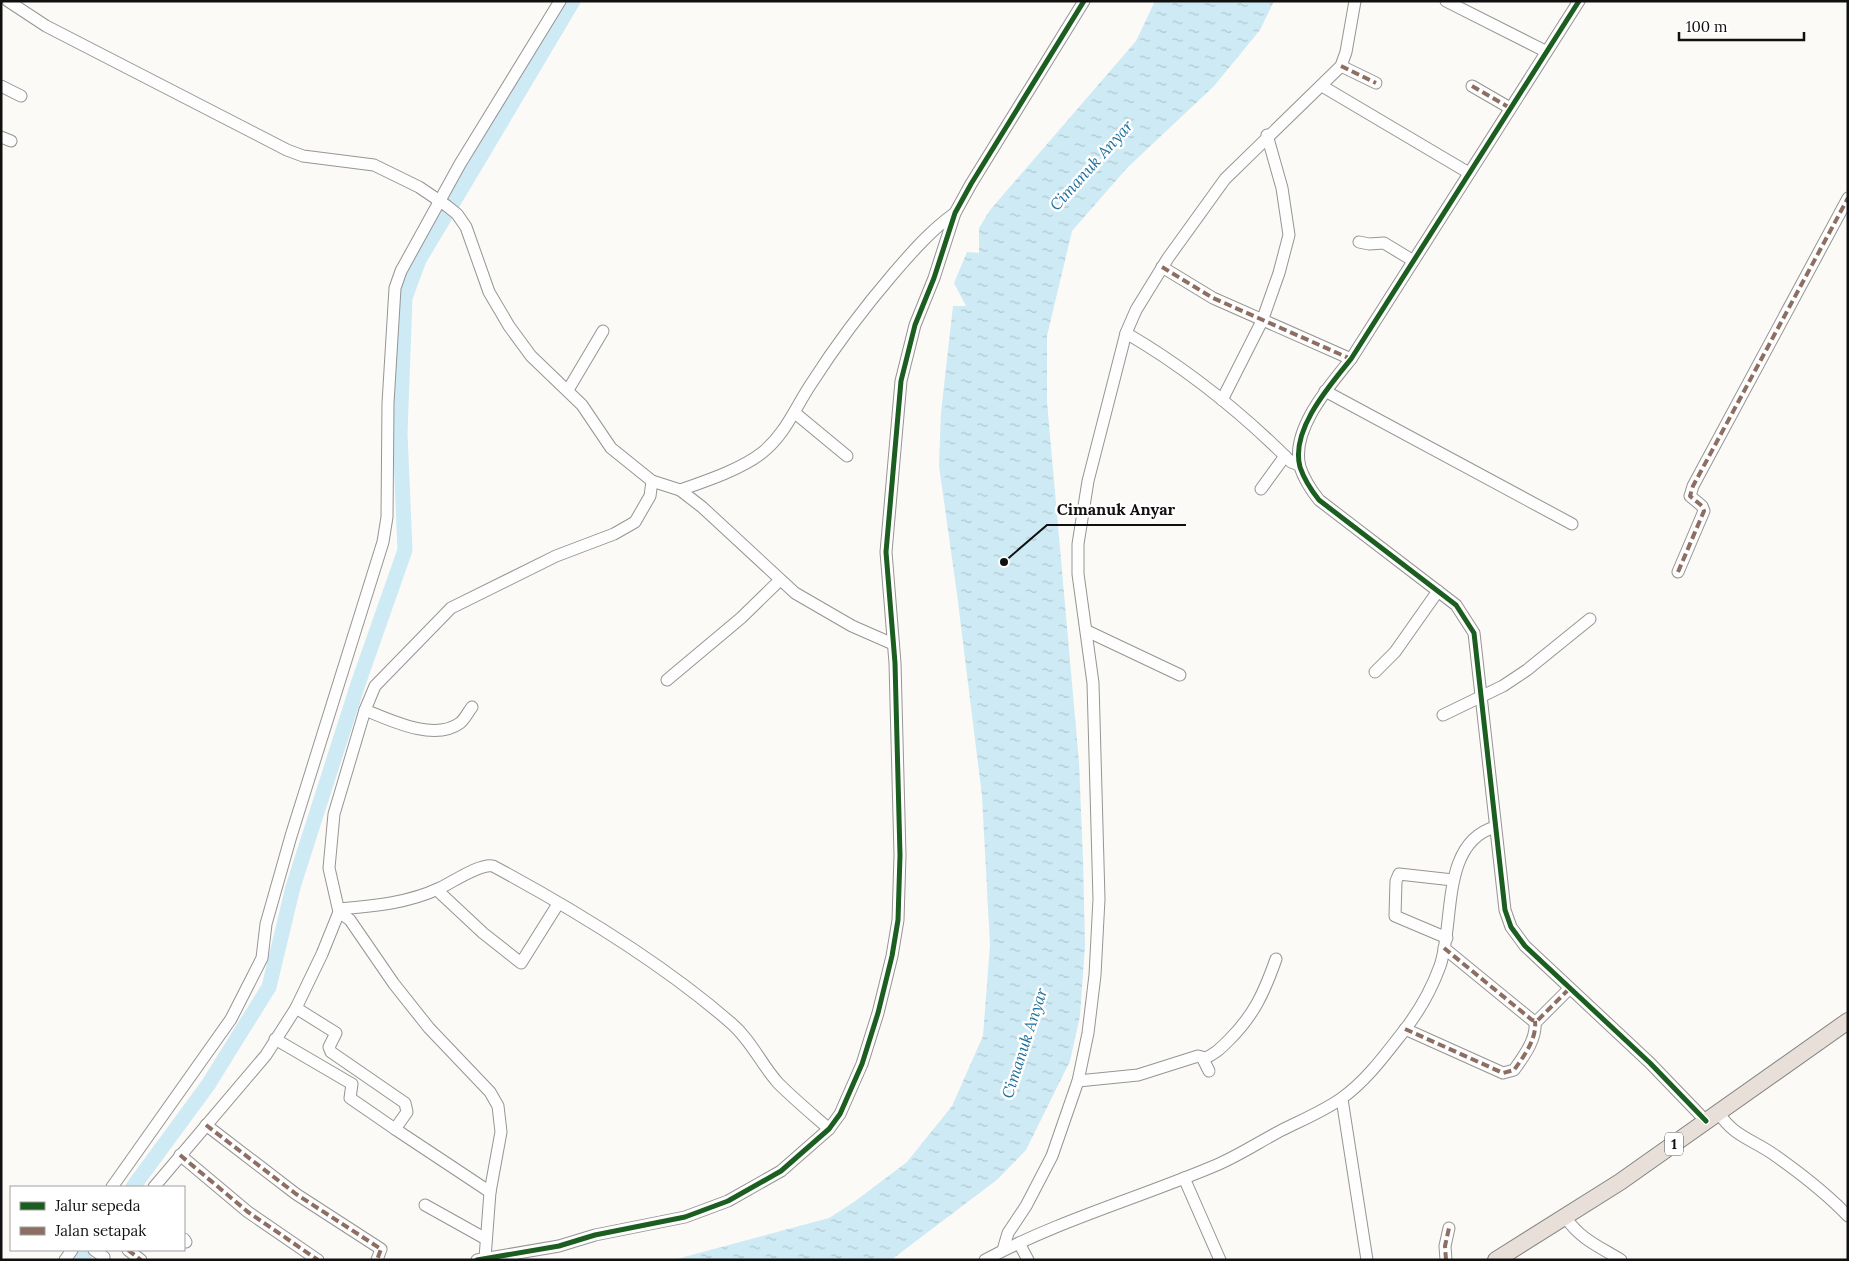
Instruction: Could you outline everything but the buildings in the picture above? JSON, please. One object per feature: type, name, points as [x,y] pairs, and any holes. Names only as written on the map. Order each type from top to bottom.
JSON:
[{"type":"highway","name":"1","points":[[1496,1260],[1570,1224],[1719,1120],[1848,1021]]},
{"type":"street","points":[[8,1],[46,26],[287,150],[303,156],[366,162],[419,186],[444,204],[457,214],[466,227],[489,292],[509,326],[531,356],[582,405],[611,448],[652,481],[680,490],[702,507],[795,593],[852,626],[893,644]]},
{"type":"street","points":[[113,1186],[231,1019],[262,958],[266,924],[290,836],[383,542],[387,517],[388,403],[395,288],[401,271],[444,204],[460,164],[560,1]]},
{"type":"street","points":[[652,481],[650,496],[635,522],[614,534],[556,556],[508,579],[444,614],[375,686],[365,710],[334,814],[329,847],[332,887],[339,911],[350,920],[429,1028],[490,1092],[498,1106],[501,1132],[490,1192],[486,1239],[481,1259],[559,1246],[595,1235],[685,1216],[728,1201],[781,1171],[829,1129],[840,1114],[862,1064],[888,975],[898,920],[900,855],[893,644],[886,552],[901,382],[915,325],[934,278],[955,213],[1084,1]]},
{"type":"street","points":[[1003,1250],[1008,1233],[1026,1206],[1044,1173],[1078,1081],[1095,975],[1098,899],[1093,683],[1078,574],[1078,544],[1088,481],[1126,333],[1136,310],[1162,267],[1224,179],[1322,86],[1340,66],[1346,52],[1355,1]]},
{"type":"street","points":[[1446,1],[1545,51]]},
{"type":"street","points":[[1579,1],[1412,260],[1330,393],[1306,422],[1300,445],[1299,465],[1305,480],[1319,500],[1456,605],[1474,633],[1505,910],[1510,927],[1525,946],[1569,989],[1650,1063],[1719,1120],[1800,1173],[1848,1216]]},
{"type":"street","points":[[1340,66],[1376,83]]},
{"type":"street","points":[[1,86],[21,96]]},
{"type":"street","points":[[1322,86],[1469,173]]},
{"type":"street","points":[[1472,86],[1510,108]]},
{"type":"street","points":[[1222,400],[1262,321],[1279,273],[1288,235],[1282,188],[1268,136]]},
{"type":"street","points":[[1678,572],[1704,511],[1702,506],[1690,496],[1693,486],[1848,198]]},
{"type":"street","points":[[680,490],[706,480],[762,452],[780,435],[795,413],[805,393],[842,338],[877,292],[916,246],[955,213]]},
{"type":"street","points":[[1359,242],[1384,244],[1412,260]]},
{"type":"street","points":[[1162,267],[1210,297],[1351,358]]},
{"type":"street","points":[[568,390],[603,331]]},
{"type":"street","points":[[1126,333],[1171,360],[1222,400],[1291,462],[1299,465]]},
{"type":"street","points":[[1330,393],[1572,524]]},
{"type":"street","points":[[795,413],[847,456]]},
{"type":"street","points":[[1261,489],[1285,456]]},
{"type":"street","points":[[667,680],[741,618],[780,580]]},
{"type":"street","points":[[1375,672],[1394,652],[1438,591]]},
{"type":"street","points":[[1443,715],[1482,696],[1527,670],[1590,619]]},
{"type":"street","points":[[1087,631],[1180,675]]},
{"type":"street","points":[[365,710],[416,728],[431,730],[458,724],[472,707]]},
{"type":"street","points":[[986,1260],[1019,1243],[1232,1158],[1342,1099],[1361,1082],[1405,1029],[1435,977],[1445,943],[1453,880],[1462,856],[1474,838],[1484,830],[1495,827]]},
{"type":"street","points":[[339,911],[404,902],[438,890],[488,865],[515,878],[558,904],[678,980],[732,1024],[748,1040],[778,1082],[829,1129]]},
{"type":"street","points":[[1405,1029],[1503,1073],[1514,1070],[1524,1055],[1536,1030],[1535,1021],[1445,943],[1395,916],[1396,881],[1399,874],[1453,880]]},
{"type":"street","points":[[438,890],[483,932],[521,963],[558,904]]},
{"type":"street","points":[[155,1186],[266,1055],[296,1008],[322,954],[339,911]]},
{"type":"street","points":[[1203,1059],[1223,1046],[1253,1012],[1264,991],[1276,959]]},
{"type":"street","points":[[1535,1021],[1569,989]]},
{"type":"street","points":[[296,1008],[336,1033],[329,1047],[331,1052],[404,1103],[407,1112],[395,1129]]},
{"type":"street","points":[[275,1039],[352,1084],[349,1097],[490,1192]]},
{"type":"street","points":[[1078,1081],[1122,1078],[1198,1056],[1203,1059],[1209,1071]]},
{"type":"street","points":[[1342,1099],[1367,1260]]},
{"type":"street","points":[[206,1125],[296,1194],[381,1248],[377,1260]]},
{"type":"street","points":[[180,1155],[248,1212],[318,1260]]},
{"type":"street","points":[[1184,1178],[1220,1260]]},
{"type":"street","points":[[425,1205],[486,1239]]},
{"type":"street","points":[[1570,1224],[1595,1246],[1621,1260]]},
{"type":"street","points":[[1446,1260],[1445,1246],[1449,1228]]},
{"type":"street","points":[[1019,1243],[1028,1260]]},
{"type":"street","points":[[129,1251],[141,1260]]},
{"type":"water","points":[[1155,1],[1274,1],[1260,30],[1214,86],[1127,168],[1072,231],[1047,336],[1047,402],[1079,762],[1083,860],[1085,945],[1080,1016],[1070,1061],[1026,1150],[998,1179],[891,1260],[673,1260],[829,1218],[854,1202],[907,1162],[952,1106],[983,1036],[990,945],[982,796],[939,466],[941,412],[953,306],[966,306],[954,283],[967,252],[979,253],[979,228],[990,210],[1136,41]]},
{"type":"waterway","points":[[134,1186],[208,1085],[269,987],[293,887],[358,684],[405,550],[400,433],[405,298],[419,260],[573,1]]},
{"type":"waterway","points":[[81,1260],[87,1251]]},
{"type":"marked path","points":[[1341,66],[1376,83]]},
{"type":"marked path","points":[[1472,86],[1510,108]]},
{"type":"marked path","points":[[1678,572],[1704,511],[1702,506],[1690,496],[1693,486],[1848,198]]},
{"type":"marked path","points":[[1162,267],[1213,298],[1351,359]]},
{"type":"marked path","points":[[1444,948],[1532,1020],[1537,1021],[1569,989]]},
{"type":"marked path","points":[[1405,1029],[1503,1073],[1514,1070],[1526,1053],[1534,1034],[1535,1021]]},
{"type":"marked path","points":[[206,1125],[296,1194],[381,1249],[377,1260]]},
{"type":"marked path","points":[[180,1155],[248,1212],[318,1260]]},
{"type":"marked path","points":[[1446,1260],[1445,1246],[1449,1228]]},
{"type":"marked path","points":[[129,1251],[141,1260]]},
{"type":"cycle path","points":[[477,1260],[559,1246],[595,1235],[685,1217],[728,1201],[781,1171],[829,1129],[840,1114],[862,1064],[878,1013],[892,956],[898,920],[900,855],[895,663],[886,552],[901,381],[915,325],[934,278],[955,213],[1084,1]]},
{"type":"cycle path","points":[[1579,1],[1351,359],[1314,409],[1306,423],[1298,453],[1300,467],[1304,476],[1319,500],[1456,605],[1474,633],[1505,910],[1511,927],[1525,946],[1650,1063],[1706,1121]]},
{"type":"place","name":"Cimanuk Anyar","points":[[1004,562]]}]
